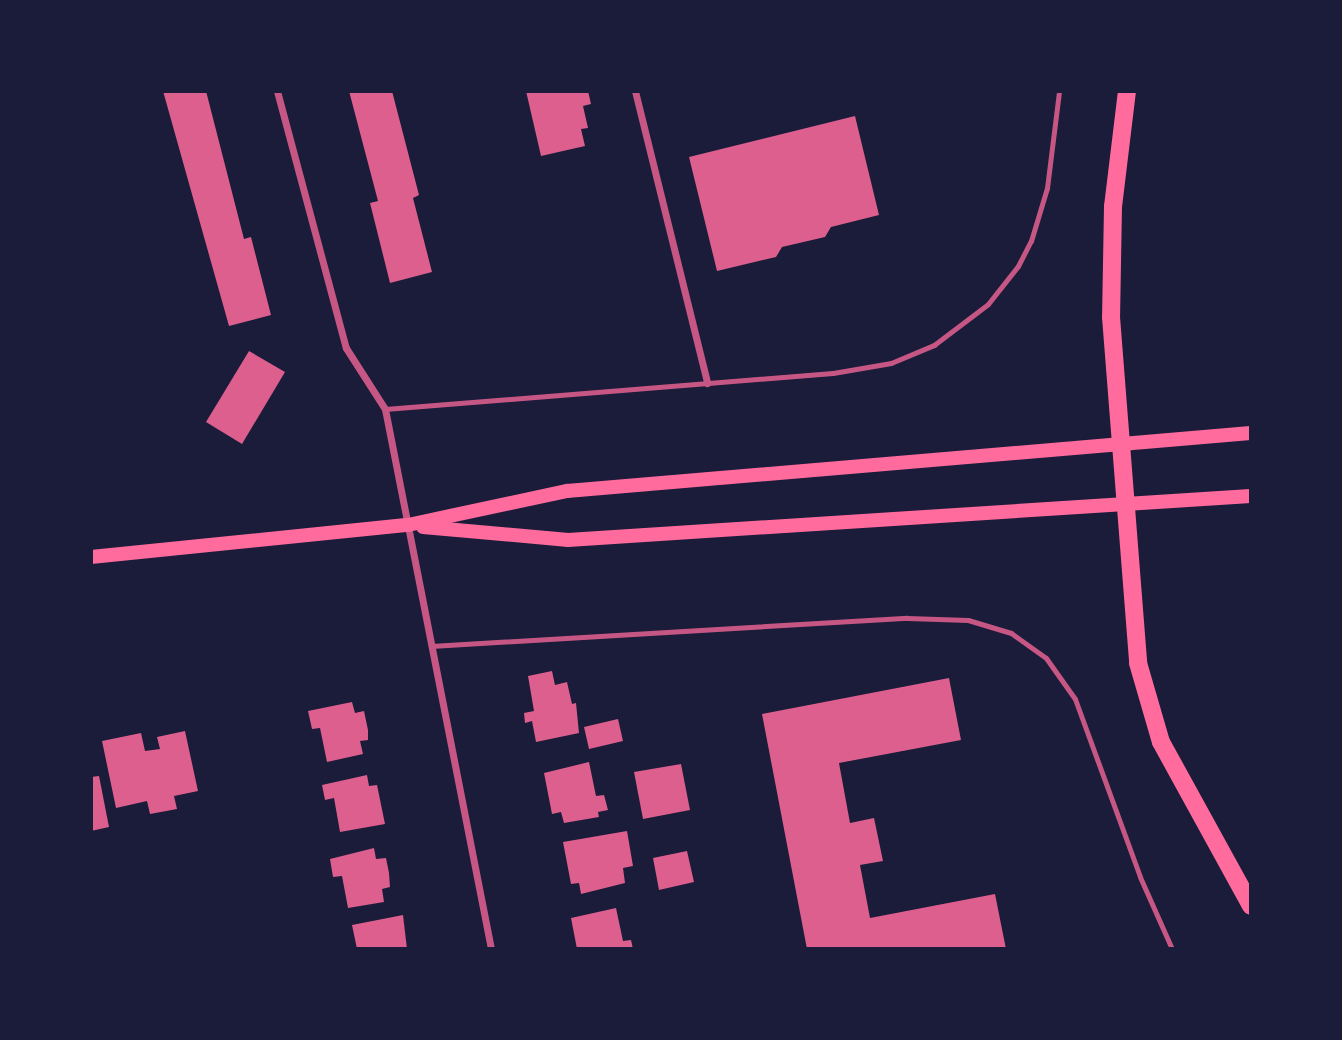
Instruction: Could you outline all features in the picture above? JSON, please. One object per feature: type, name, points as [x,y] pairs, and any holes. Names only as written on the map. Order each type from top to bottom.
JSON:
[{"type":"main road","points":[[1127,91],[1113,206],[1111,317],[1117,442],[1130,607],[1148,709],[1161,742],[1251,906]]},
{"type":"main road","points":[[91,557],[408,525],[567,491],[1117,442],[1251,433]]},
{"type":"main road","points":[[408,525],[568,540],[1251,496]]},
{"type":"street","points":[[277,91],[346,348],[385,409],[491,949]]},
{"type":"street","points":[[635,91],[707,383]]},
{"type":"lane","points":[[385,409],[834,373],[891,363],[934,345],[971,320],[1004,286],[1031,241],[1049,175],[1059,91]]},
{"type":"lane","points":[[431,646],[907,618],[968,620],[1011,633],[1046,658],[1075,699],[1140,877],[1172,949]]},
{"type":"building","points":[[163,91],[206,91],[244,239],[251,237],[271,315],[229,326]]},
{"type":"building","points":[[349,91],[392,91],[419,195],[413,198],[432,272],[390,283],[370,203],[378,201]]},
{"type":"building","points":[[526,91],[588,91],[591,104],[583,106],[588,128],[581,129],[585,146],[541,156]]},
{"type":"building","points":[[855,116],[879,215],[831,227],[825,237],[782,247],[776,257],[717,271],[689,157]]},
{"type":"building","points":[[249,351],[285,372],[242,444],[206,422]]},
{"type":"building","points":[[552,671],[555,685],[567,682],[572,704],[576,703],[579,733],[536,742],[532,721],[525,723],[524,713],[534,711],[528,676]]},
{"type":"building","points":[[949,678],[961,740],[839,763],[850,823],[874,818],[883,861],[860,865],[870,918],[995,894],[1006,949],[807,949],[762,714]]},
{"type":"building","points":[[352,702],[355,713],[364,711],[368,740],[360,741],[363,754],[327,762],[320,728],[312,729],[308,711]]},
{"type":"building","points":[[618,719],[623,741],[589,749],[584,727]]},
{"type":"building","points":[[185,731],[198,791],[174,796],[177,809],[150,814],[147,801],[116,808],[102,741],[141,733],[145,751],[160,749],[157,737]]},
{"type":"building","points":[[589,762],[596,796],[604,795],[608,810],[598,812],[599,817],[564,823],[561,812],[552,814],[544,773]]},
{"type":"building","points":[[681,764],[690,810],[643,819],[634,772]]},
{"type":"building","points":[[367,775],[369,786],[377,785],[385,824],[340,832],[334,798],[325,800],[322,785]]},
{"type":"building","points":[[99,776],[109,827],[91,831],[91,777]]},
{"type":"building","points":[[627,831],[633,866],[623,868],[625,883],[581,894],[579,883],[571,884],[563,842]]},
{"type":"building","points":[[374,848],[376,859],[386,858],[389,873],[390,887],[382,889],[384,902],[348,908],[342,876],[333,877],[330,859]]},
{"type":"building","points":[[687,851],[694,882],[659,890],[653,858]]},
{"type":"building","points":[[616,908],[623,941],[631,940],[633,949],[577,949],[571,918]]},
{"type":"building","points":[[403,915],[407,949],[357,949],[352,925]]}]
